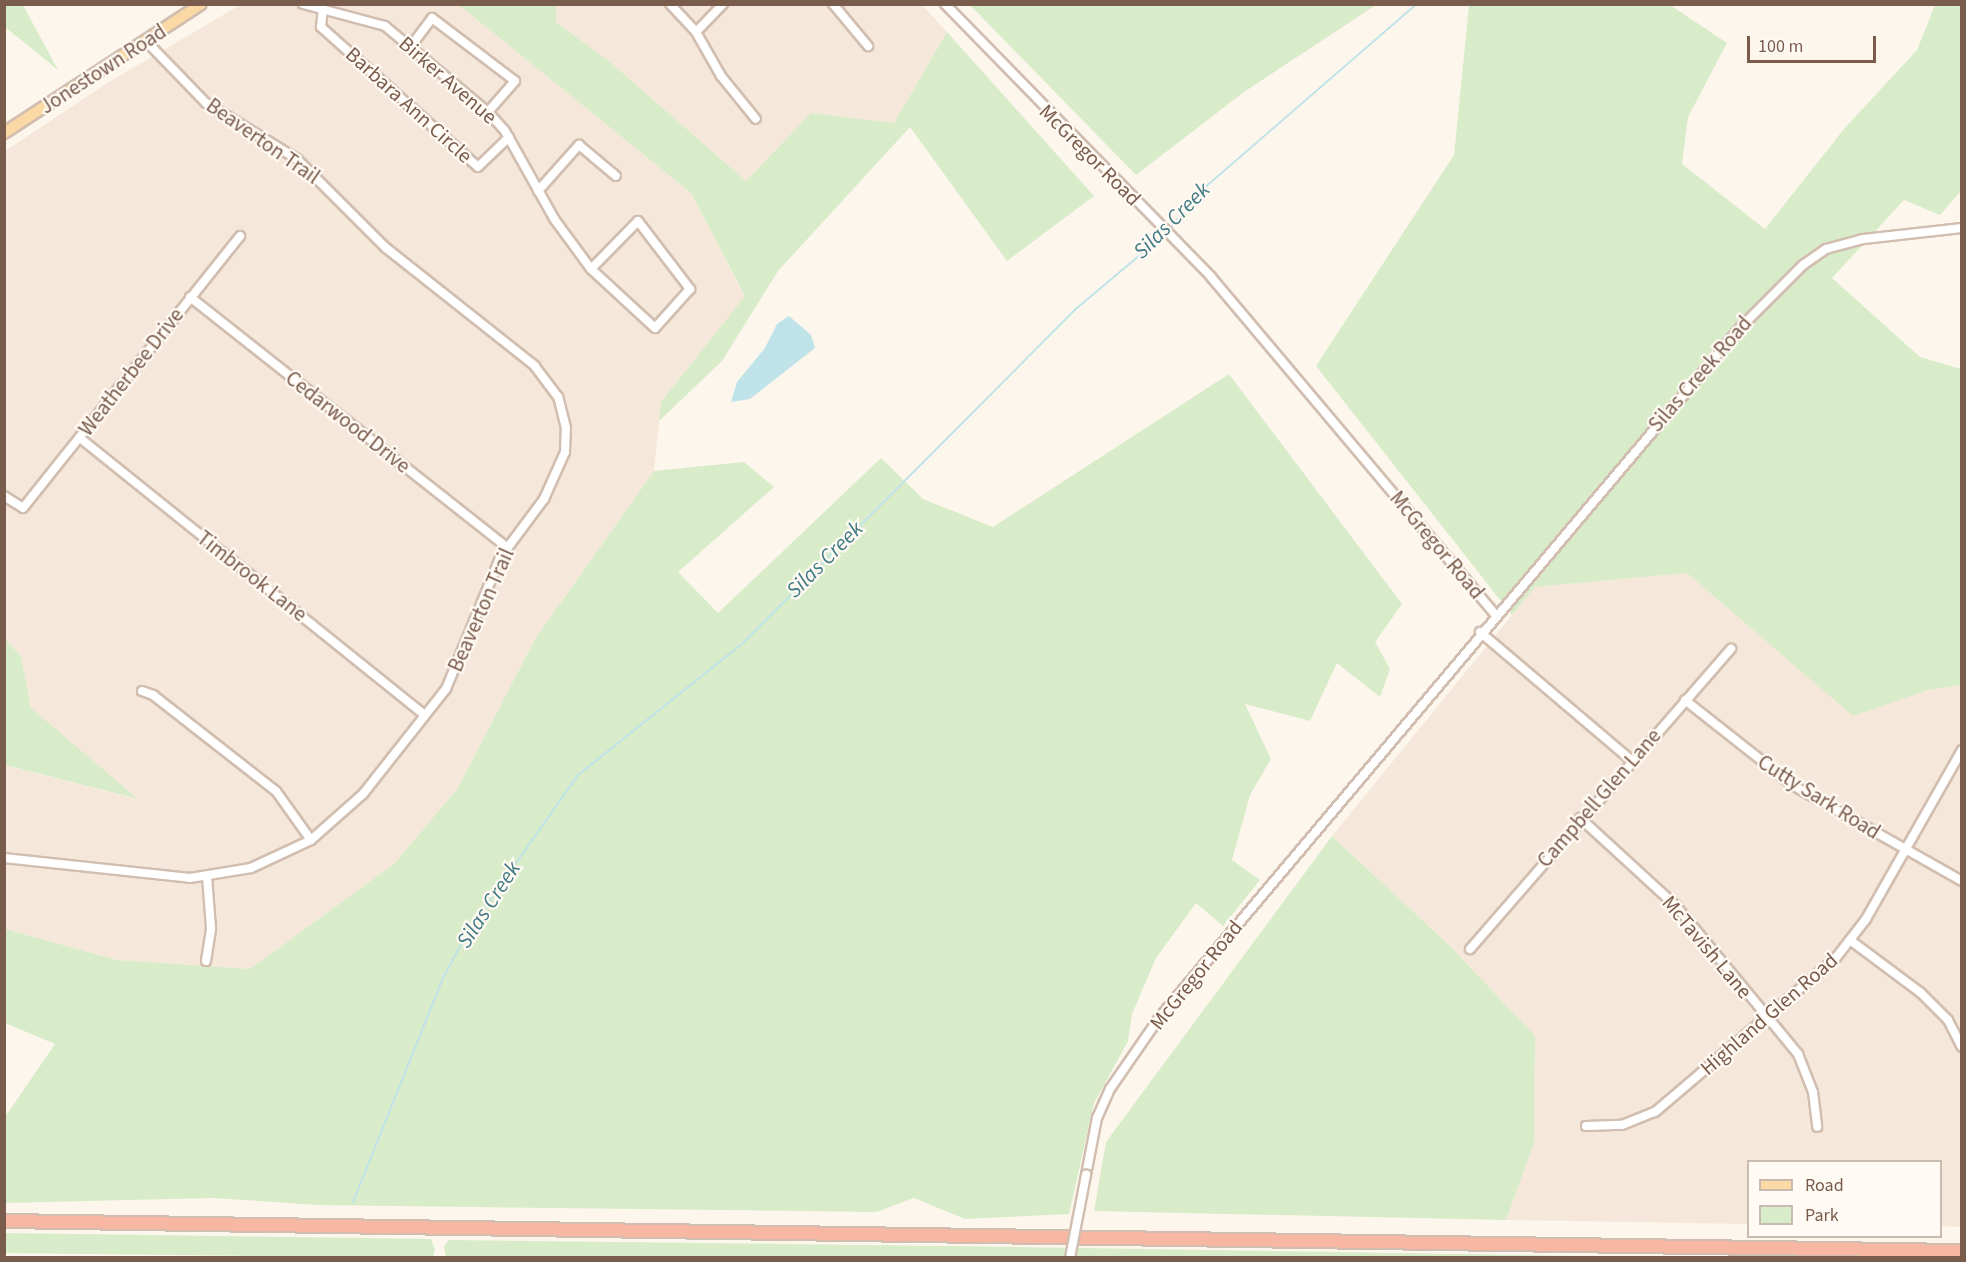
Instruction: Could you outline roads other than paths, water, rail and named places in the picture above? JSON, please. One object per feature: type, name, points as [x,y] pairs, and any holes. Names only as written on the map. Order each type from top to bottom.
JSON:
[{"type":"highway","points":[[4,1221],[1962,1251]]},
{"type":"main road","name":"Jonestown Road","points":[[4,133],[200,5]]},
{"type":"street","name":"Birker Avenue","points":[[303,4],[385,26],[488,112],[509,137],[538,191],[591,269],[655,328],[690,289],[638,221],[591,269]]},
{"type":"street","points":[[670,4],[696,32],[721,76],[756,119]]},
{"type":"street","points":[[696,32],[723,4]]},
{"type":"street","points":[[833,4],[868,46]]},
{"type":"street","name":"McGregor Road","points":[[945,4],[1210,278],[1495,614],[1123,1066],[1097,1118],[1070,1257]]},
{"type":"street","name":"Barbara Ann Circle","points":[[323,8],[321,27],[478,167],[509,137]]},
{"type":"street","points":[[411,46],[432,18],[515,81],[488,112]]},
{"type":"street","name":"Beaverton Trail","points":[[4,858],[169,877],[207,876],[270,861],[311,840],[363,794],[446,689],[507,547],[544,499],[566,452],[563,413],[553,387],[535,366],[386,248],[312,172],[206,103],[146,41]]},
{"type":"street","points":[[538,191],[579,145],[616,176]]},
{"type":"street","name":"Silas Creek Road","points":[[1495,614],[1731,338],[1803,265],[1840,244],[1962,228]]},
{"type":"street","name":"Weatherbee Drive","points":[[4,496],[23,508],[240,236]]},
{"type":"street","name":"Cedarwood Drive","points":[[190,297],[507,547]]},
{"type":"street","name":"Timbrook Lane","points":[[80,438],[424,715]]},
{"type":"street","points":[[1480,632],[1631,760]]},
{"type":"street","name":"Campbell Glen Lane","points":[[1470,948],[1580,818],[1731,649]]},
{"type":"street","points":[[142,691],[153,695],[276,791],[311,840]]},
{"type":"street","name":"Cutty Sark Road","points":[[1685,700],[1794,786],[1962,881]]},
{"type":"street","name":"Highland Glen Road","points":[[1586,1126],[1622,1125],[1656,1112],[1767,1018],[1850,940],[1962,750]]},
{"type":"street","name":"McTavish Lane","points":[[1580,818],[1676,906],[1798,1054],[1813,1092],[1817,1127]]},
{"type":"street","points":[[206,962],[211,928],[207,876]]},
{"type":"street","points":[[1850,940],[1921,993],[1948,1020],[1962,1047]]},
{"type":"water","points":[[789,316],[811,335],[815,348],[750,399],[731,402],[737,382],[765,348],[777,324]]},
{"type":"waterway","name":"Silas Creek","points":[[1169,230],[1195,196],[1417,4]]},
{"type":"waterway","name":"Silas Creek","points":[[353,1202],[443,978],[469,930],[578,775],[745,641],[1077,308],[1165,234]]}]
